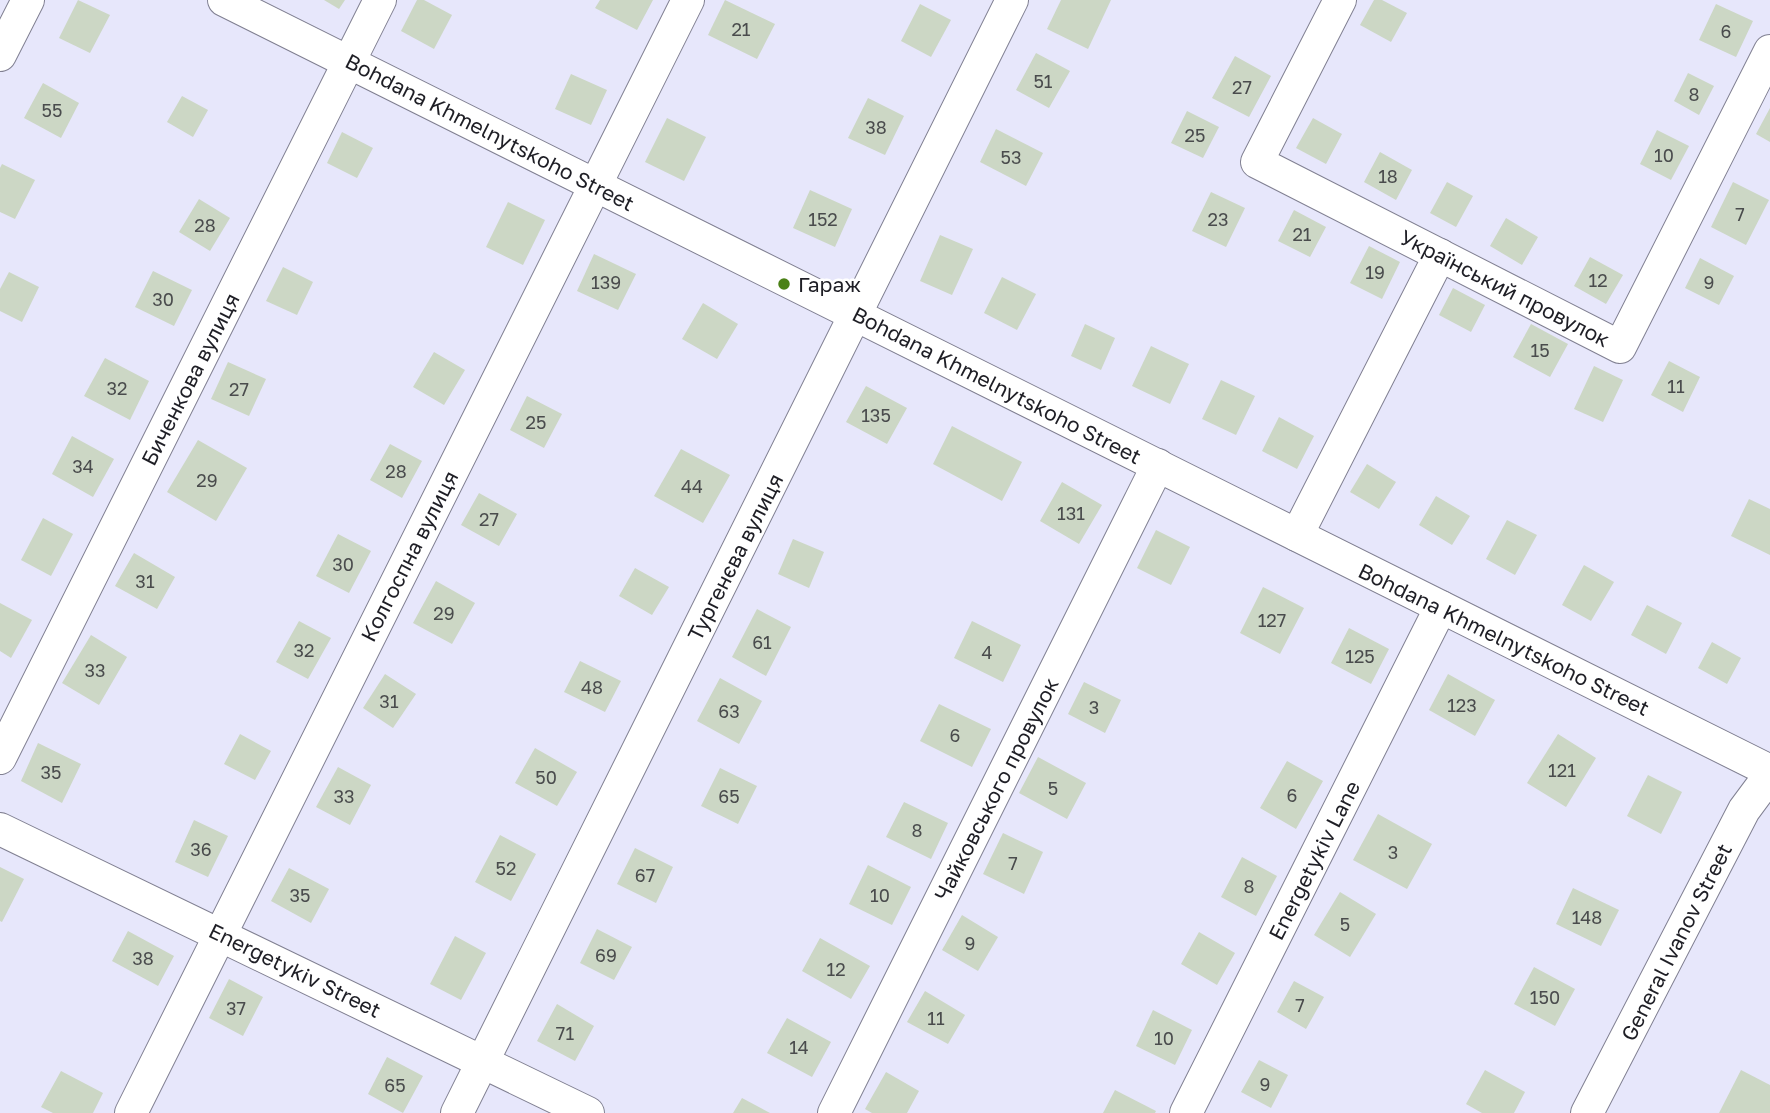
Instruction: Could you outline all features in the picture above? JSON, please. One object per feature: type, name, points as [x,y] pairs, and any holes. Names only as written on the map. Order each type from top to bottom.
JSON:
[{"type":"street","points":[[0,55],[28,0]]},
{"type":"street","name":"Bohdana Khmelnytskoho Street","points":[[224,0],[1770,773]]},
{"type":"street","name":"Биченкова вулиця","points":[[0,758],[380,0]]},
{"type":"street","name":"Колгоспна вулиця","points":[[131,1113],[688,0]]},
{"type":"street","name":"Тургенєва вулиця","points":[[457,1113],[1012,0]]},
{"type":"street","name":"Український провулок","points":[[1340,0],[1257,162],[1619,347],[1770,51]]},
{"type":"street","points":[[1297,535],[1440,255]]},
{"type":"street","name":"Чайковського провулок","points":[[834,1113],[1158,466]]},
{"type":"street","name":"Energetykiv Lane","points":[[1186,1113],[1441,607]]},
{"type":"street","name":"General Ivanov Street","points":[[1587,1113],[1744,810],[1770,773]]},
{"type":"street","name":"Energetykiv Street","points":[[0,829],[588,1113]]},
{"type":"building","points":[[78,0],[110,15],[90,53],[59,38]]},
{"type":"building","points":[[324,0],[345,0],[339,9]]},
{"type":"building","points":[[417,0],[424,0],[452,15],[434,49],[401,31]]},
{"type":"building","points":[[600,0],[653,0],[637,30],[595,8]]},
{"type":"building","points":[[725,0],[775,24],[757,59],[708,35]]},
{"type":"building","points":[[1061,0],[1111,0],[1088,49],[1047,29]]},
{"type":"building","points":[[1374,0],[1382,0],[1407,13],[1391,42],[1360,25]]},
{"type":"building","points":[[920,4],[951,20],[931,57],[901,41]]},
{"type":"building","points":[[1716,4],[1753,21],[1736,57],[1699,40]]},
{"type":"building","points":[[1036,53],[1070,71],[1049,108],[1016,90]]},
{"type":"building","points":[[1235,56],[1271,76],[1249,117],[1212,98]]},
{"type":"building","points":[[1688,73],[1714,86],[1699,115],[1674,101]]},
{"type":"building","points":[[571,74],[607,90],[591,125],[555,109]]},
{"type":"building","points":[[43,83],[79,103],[61,138],[24,118]]},
{"type":"building","points":[[182,96],[208,110],[193,137],[167,122]]},
{"type":"building","points":[[868,98],[904,116],[885,155],[848,138]]},
{"type":"building","points":[[1770,108],[1770,142],[1756,134]]},
{"type":"building","points":[[1187,111],[1219,127],[1203,158],[1171,143]]},
{"type":"building","points":[[667,118],[706,137],[684,181],[645,162]]},
{"type":"building","points":[[1313,118],[1342,134],[1326,164],[1296,148]]},
{"type":"building","points":[[996,129],[1043,153],[1026,186],[980,162]]},
{"type":"building","points":[[1657,130],[1689,146],[1671,180],[1640,164]]},
{"type":"building","points":[[342,132],[373,148],[357,178],[327,163]]},
{"type":"building","points":[[1380,152],[1412,170],[1396,200],[1364,182]]},
{"type":"building","points":[[2,164],[35,180],[15,219],[0,212]]},
{"type":"building","points":[[1447,182],[1473,196],[1456,227],[1430,213]]},
{"type":"building","points":[[1733,182],[1769,200],[1746,245],[1711,227]]},
{"type":"building","points":[[810,190],[852,209],[835,247],[793,228]]},
{"type":"building","points":[[1211,192],[1245,208],[1226,247],[1192,231]]},
{"type":"building","points":[[199,199],[230,218],[210,251],[179,232]]},
{"type":"building","points":[[508,202],[545,220],[523,265],[486,247]]},
{"type":"building","points":[[1294,210],[1326,227],[1310,257],[1278,241]]},
{"type":"building","points":[[1506,218],[1538,237],[1522,265],[1490,246]]},
{"type":"building","points":[[940,235],[973,249],[952,295],[920,281]]},
{"type":"building","points":[[1369,246],[1400,262],[1382,299],[1350,283]]},
{"type":"building","points":[[594,254],[636,274],[618,310],[577,291]]},
{"type":"building","points":[[1590,257],[1623,275],[1606,304],[1574,286]]},
{"type":"building","points":[[1700,258],[1734,276],[1719,305],[1685,288]]},
{"type":"building","points":[[283,267],[313,282],[297,315],[266,301]]},
{"type":"building","points":[[153,271],[192,290],[174,326],[135,307]]},
{"type":"building","points":[[9,272],[39,287],[22,322],[0,311],[0,289]]},
{"type":"building","points":[[1002,277],[1036,294],[1017,330],[984,313]]},
{"type":"building","points":[[1453,288],[1485,305],[1471,332],[1439,315]]},
{"type":"building","points":[[703,303],[738,324],[717,359],[682,339]]},
{"type":"building","points":[[1085,324],[1115,338],[1101,370],[1071,356]]},
{"type":"building","points":[[1531,324],[1568,344],[1550,377],[1513,357]]},
{"type":"building","points":[[1151,346],[1189,364],[1170,404],[1132,386]]},
{"type":"building","points":[[434,352],[465,370],[444,405],[413,387]]},
{"type":"building","points":[[105,358],[149,381],[130,420],[84,396]]},
{"type":"building","points":[[1669,361],[1700,377],[1683,412],[1651,395]]},
{"type":"building","points":[[228,362],[266,379],[249,416],[211,399]]},
{"type":"building","points":[[1594,366],[1623,380],[1603,422],[1574,409]]},
{"type":"building","points":[[1221,380],[1255,396],[1236,435],[1202,419]]},
{"type":"building","points":[[866,386],[907,408],[887,444],[846,422]]},
{"type":"building","points":[[527,396],[562,414],[544,448],[510,430]]},
{"type":"building","points":[[1279,417],[1314,436],[1297,469],[1262,451]]},
{"type":"building","points":[[952,426],[1022,462],[1002,501],[933,464]]},
{"type":"building","points":[[72,436],[114,459],[93,497],[52,474]]},
{"type":"building","points":[[198,440],[247,468],[216,521],[167,492]]},
{"type":"building","points":[[390,444],[422,461],[402,498],[370,480]]},
{"type":"building","points":[[681,449],[730,475],[703,523],[654,496]]},
{"type":"building","points":[[1367,464],[1396,482],[1379,509],[1350,492]]},
{"type":"building","points":[[1062,482],[1102,505],[1079,544],[1040,521]]},
{"type":"building","points":[[479,493],[517,514],[499,546],[461,525]]},
{"type":"building","points":[[1436,496],[1470,516],[1452,545],[1419,525]]},
{"type":"building","points":[[1749,499],[1770,509],[1770,555],[1731,536]]},
{"type":"building","points":[[43,518],[73,534],[51,576],[21,560]]},
{"type":"building","points":[[1507,520],[1537,535],[1515,575],[1486,559]]},
{"type":"building","points":[[1156,530],[1190,547],[1171,585],[1137,568]]},
{"type":"building","points":[[338,534],[371,551],[349,593],[316,576]]},
{"type":"building","points":[[793,539],[824,552],[809,588],[778,574]]},
{"type":"building","points":[[134,553],[175,577],[157,609],[115,586]]},
{"type":"building","points":[[1584,565],[1614,582],[1591,621],[1562,605]]},
{"type":"building","points":[[635,568],[669,587],[652,615],[619,596]]},
{"type":"building","points":[[436,581],[475,603],[452,644],[413,623]]},
{"type":"building","points":[[1263,587],[1304,608],[1280,654],[1240,633]]},
{"type":"building","points":[[0,603],[32,620],[11,658],[0,651]]},
{"type":"building","points":[[1647,605],[1682,623],[1666,654],[1631,635]]},
{"type":"building","points":[[757,609],[791,627],[766,676],[732,657]]},
{"type":"building","points":[[299,621],[331,638],[308,679],[276,662]]},
{"type":"building","points":[[972,621],[1021,645],[1003,682],[954,658]]},
{"type":"building","points":[[1349,628],[1389,649],[1371,684],[1331,663]]},
{"type":"building","points":[[91,635],[127,657],[99,705],[62,683]]},
{"type":"building","points":[[1712,642],[1741,658],[1727,684],[1698,668]]},
{"type":"building","points":[[580,661],[621,681],[605,712],[564,692]]},
{"type":"building","points":[[385,674],[416,694],[393,728],[363,708]]},
{"type":"building","points":[[1448,674],[1495,700],[1475,736],[1429,710]]},
{"type":"building","points":[[720,678],[762,701],[739,744],[697,721]]},
{"type":"building","points":[[1084,682],[1121,700],[1105,733],[1068,714]]},
{"type":"building","points":[[939,704],[991,729],[972,767],[920,741]]},
{"type":"building","points":[[240,734],[271,751],[255,780],[224,764]]},
{"type":"building","points":[[1558,734],[1596,758],[1566,807],[1527,783]]},
{"type":"building","points":[[38,743],[81,764],[62,803],[21,781]]},
{"type":"building","points":[[535,748],[577,772],[557,806],[515,783]]},
{"type":"building","points":[[1038,757],[1086,783],[1067,819],[1019,793]]},
{"type":"building","points":[[1287,761],[1323,781],[1296,829],[1260,808]]},
{"type":"building","points":[[338,767],[371,785],[350,825],[316,807]]},
{"type":"building","points":[[720,768],[757,786],[738,824],[701,806]]},
{"type":"building","points":[[1648,775],[1682,792],[1661,834],[1627,816]]},
{"type":"building","points":[[904,802],[948,823],[931,859],[886,837]]},
{"type":"building","points":[[1378,814],[1432,844],[1407,889],[1353,860]]},
{"type":"building","points":[[194,820],[228,836],[208,877],[175,862]]},
{"type":"building","points":[[1003,833],[1043,852],[1024,894],[983,874]]},
{"type":"building","points":[[500,835],[536,854],[511,901],[475,882]]},
{"type":"building","points":[[635,848],[673,867],[656,903],[617,884]]},
{"type":"building","points":[[1242,857],[1277,876],[1256,916],[1221,897]]},
{"type":"building","points":[[868,865],[911,887],[892,925],[849,904]]},
{"type":"building","points":[[0,867],[24,879],[2,922],[0,921]]},
{"type":"building","points":[[289,868],[329,889],[311,923],[271,901]]},
{"type":"building","points":[[1573,888],[1619,910],[1601,946],[1556,924]]},
{"type":"building","points":[[1340,892],[1376,914],[1350,957],[1314,935]]},
{"type":"building","points":[[962,915],[998,937],[978,971],[942,950]]},
{"type":"building","points":[[597,929],[632,947],[614,980],[580,963]]},
{"type":"building","points":[[128,931],[174,956],[158,986],[112,961]]},
{"type":"building","points":[[1199,932],[1235,953],[1217,985],[1181,964]]},
{"type":"building","points":[[455,936],[486,953],[461,1000],[430,984]]},
{"type":"building","points":[[820,938],[870,966],[851,999],[802,971]]},
{"type":"building","points":[[1534,967],[1575,989],[1555,1026],[1514,1004]]},
{"type":"building","points":[[229,979],[263,997],[243,1036],[209,1018]]},
{"type":"building","points":[[1294,981],[1324,997],[1306,1029],[1277,1012]]},
{"type":"building","points":[[925,991],[965,1015],[948,1044],[907,1022]]},
{"type":"building","points":[[557,1004],[594,1026],[575,1061],[537,1041]]},
{"type":"building","points":[[1153,1010],[1192,1030],[1175,1065],[1136,1046]]},
{"type":"building","points":[[787,1018],[831,1042],[812,1077],[767,1053]]},
{"type":"building","points":[[387,1057],[423,1076],[403,1113],[368,1094]]},
{"type":"building","points":[[1259,1060],[1288,1075],[1271,1108],[1241,1092]]},
{"type":"building","points":[[1485,1070],[1525,1092],[1514,1113],[1482,1113],[1466,1104]]},
{"type":"building","points":[[1741,1070],[1770,1085],[1770,1113],[1719,1113]]},
{"type":"building","points":[[61,1071],[103,1093],[93,1113],[53,1113],[41,1107]]},
{"type":"building","points":[[886,1072],[919,1091],[907,1113],[872,1113],[865,1109]]},
{"type":"building","points":[[1115,1090],[1156,1111],[1155,1113],[1103,1113]]},
{"type":"building","points":[[742,1098],[770,1113],[733,1113]]},
{"type":"place","name":"Гараж","points":[[784,284]]}]
